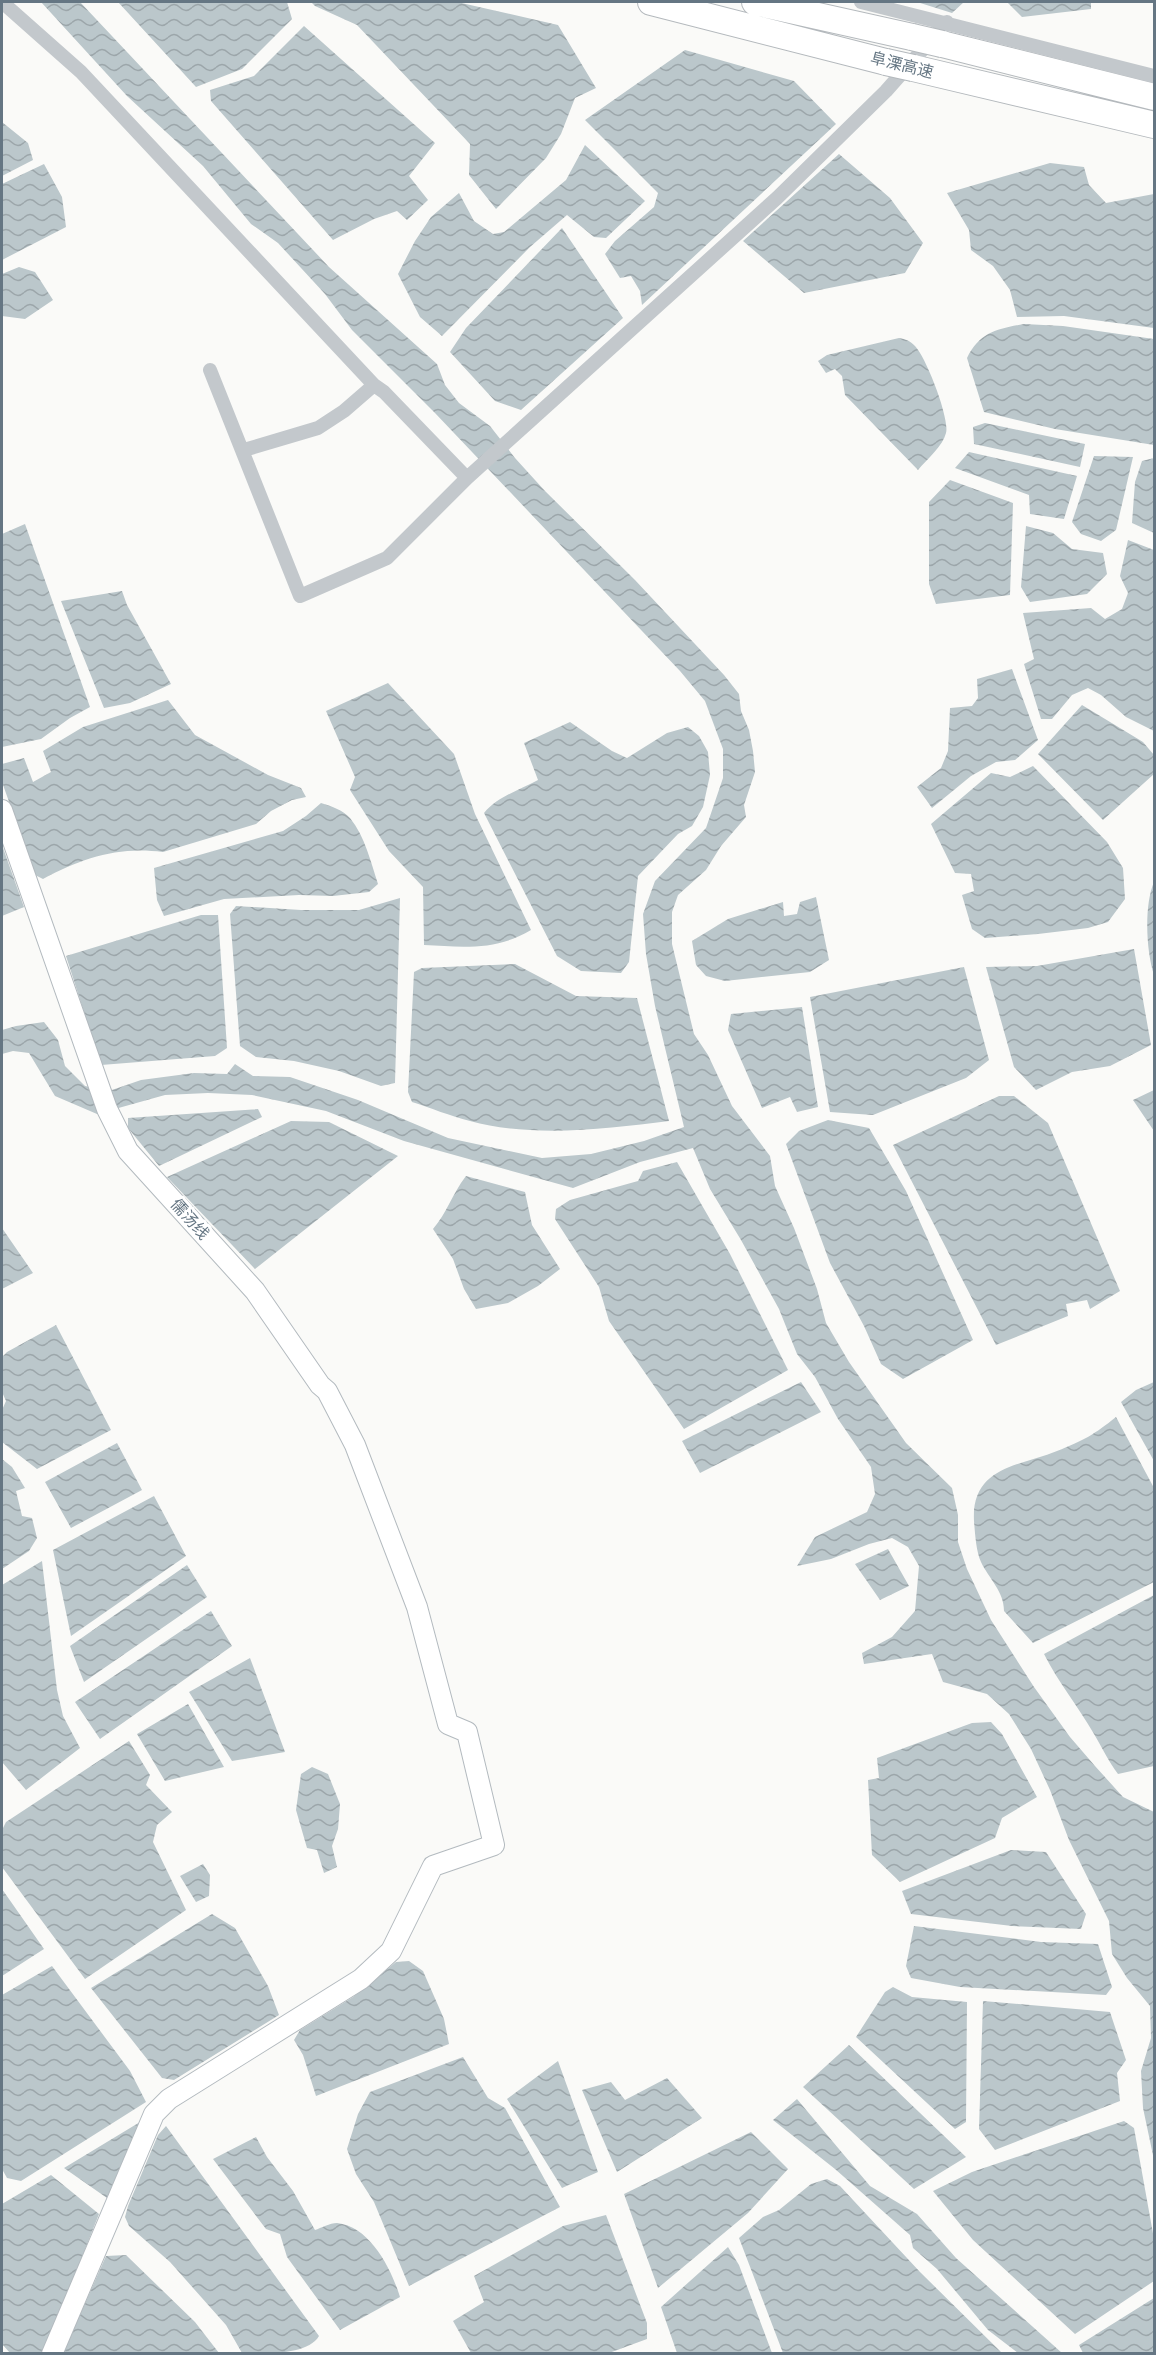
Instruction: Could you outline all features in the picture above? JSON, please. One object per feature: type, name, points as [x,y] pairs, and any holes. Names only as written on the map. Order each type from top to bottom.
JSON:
[{"type":"highway","name":"阜溧高速","points":[[651,2],[886,62],[1155,125]]},
{"type":"highway","name":"阜溧高速","points":[[755,2],[912,37],[944,33],[1155,97]]},
{"type":"street","points":[[2,2],[81,72],[374,386],[384,392],[467,478]]},
{"type":"street","points":[[861,2],[944,33],[1155,76]]},
{"type":"street","points":[[210,370],[244,450],[300,596],[387,558],[467,478],[777,198],[944,33]]},
{"type":"street","points":[[244,450],[318,428],[344,411],[374,386]]},
{"type":"street","name":"儒汤线","points":[[2,810],[107,1108],[128,1151],[255,1290],[320,1385],[327,1391],[355,1445],[417,1607],[448,1724],[467,1732],[494,1845],[433,1866],[391,1952],[361,1979],[169,2099],[154,2114],[52,2354]]},
{"type":"water","points":[[41,2],[80,2],[329,267],[437,364],[445,385],[459,403],[490,426],[545,491],[635,580],[739,694],[741,711],[749,730],[755,772],[744,805],[746,817],[721,846],[706,870],[678,895],[672,912],[672,944],[694,1034],[708,1055],[732,1106],[770,1156],[775,1186],[817,1289],[826,1323],[849,1362],[906,1443],[952,1488],[958,1515],[958,1542],[967,1569],[991,1620],[1034,1687],[1070,1737],[1123,1797],[1154,1812],[1154,2160],[1143,2108],[1141,2071],[1151,2038],[1150,2006],[1127,1978],[1112,1954],[1109,1921],[1069,1840],[1031,1749],[1009,1714],[987,1694],[943,1682],[932,1654],[864,1664],[862,1653],[892,1637],[915,1611],[919,1566],[908,1547],[892,1538],[869,1544],[831,1559],[797,1566],[815,1537],[867,1512],[875,1494],[871,1467],[838,1419],[815,1377],[797,1354],[779,1309],[710,1189],[693,1148],[640,1162],[573,1188],[404,1141],[326,1111],[252,1095],[208,1093],[165,1095],[97,1114],[55,1096],[29,1053],[13,1051],[2,1054],[2,1030],[44,1022],[58,1040],[65,1066],[85,1086],[109,1091],[141,1080],[194,1073],[227,1074],[235,1064],[253,1076],[290,1077],[358,1100],[448,1138],[542,1158],[591,1154],[644,1141],[684,1127],[655,1006],[646,954],[643,914],[655,881],[706,828],[723,778],[723,749],[705,701],[680,671],[435,413],[352,330],[325,294],[278,243],[251,224],[203,166],[127,96]]},
{"type":"water","points":[[118,2],[287,2],[292,19],[242,69],[196,87]]},
{"type":"water","points":[[311,2],[457,2],[558,25],[596,88],[575,98],[561,134],[546,158],[496,209],[469,175],[470,144],[357,25]]},
{"type":"water","points":[[917,2],[964,2],[952,13]]},
{"type":"water","points":[[1007,2],[1091,2],[1091,9],[1022,17]]},
{"type":"water","points":[[304,26],[435,143],[409,176],[428,200],[407,220],[397,211],[374,219],[333,240],[211,101],[210,90],[254,76]]},
{"type":"water","points":[[685,50],[794,81],[836,124],[642,305],[640,291],[631,276],[620,278],[605,254],[615,241],[654,207],[658,193],[585,120]]},
{"type":"water","points":[[2,122],[28,143],[33,160],[2,176]]},
{"type":"water","points":[[585,145],[645,201],[606,238],[594,237],[567,215],[530,247],[442,336],[420,317],[398,274],[415,241],[431,217],[459,193],[474,221],[493,234],[504,232],[566,180]]},
{"type":"water","points":[[839,154],[890,198],[923,243],[905,273],[804,293],[743,241]]},
{"type":"water","points":[[1050,163],[1084,167],[1089,185],[1106,203],[1154,194],[1154,328],[1064,316],[1017,317],[1010,290],[993,266],[971,250],[969,230],[947,193]]},
{"type":"water","points":[[44,164],[62,197],[66,227],[2,260],[2,184]]},
{"type":"water","points":[[562,228],[623,318],[521,410],[495,401],[450,352],[466,328]]},
{"type":"water","points":[[19,267],[35,272],[53,300],[25,319],[2,316],[2,274]]},
{"type":"water","points":[[1024,324],[1063,326],[1154,339],[1154,445],[1055,429],[984,412],[967,358],[978,342],[990,333]]},
{"type":"water","points":[[899,338],[913,344],[920,352],[941,402],[946,426],[942,443],[918,470],[845,395],[842,376],[835,369],[826,373],[818,361],[827,355]]},
{"type":"water","points":[[985,423],[1085,444],[1080,467],[974,444],[973,427]]},
{"type":"water","points":[[969,452],[1077,476],[1064,519],[1030,514],[1029,495],[955,468]]},
{"type":"water","points":[[1094,456],[1133,457],[1116,530],[1101,541],[1081,534],[1072,522]]},
{"type":"water","points":[[1154,458],[1154,533],[1132,523],[1135,482],[1142,461]]},
{"type":"water","points":[[950,480],[1013,503],[1010,595],[936,604],[929,584],[929,502]]},
{"type":"water","points":[[25,524],[90,707],[41,739],[2,747],[2,534]]},
{"type":"water","points":[[1026,526],[1053,533],[1072,549],[1103,553],[1107,574],[1087,594],[1030,602],[1021,587]]},
{"type":"water","points":[[1128,540],[1154,550],[1154,731],[1126,717],[1101,695],[1088,688],[1072,695],[1052,719],[1041,719],[1024,664],[1034,659],[1023,613],[1091,608],[1105,619],[1122,609],[1128,593],[1120,576]]},
{"type":"water","points":[[122,591],[127,605],[171,684],[130,703],[104,708],[61,601]]},
{"type":"water","points":[[1012,669],[1038,740],[1015,760],[996,762],[971,776],[932,808],[917,787],[941,768],[948,751],[950,708],[972,706],[978,698],[977,679]]},
{"type":"water","points":[[388,683],[454,754],[475,814],[531,930],[518,937],[492,945],[466,947],[424,945],[423,887],[389,851],[350,790],[355,777],[326,711]]},
{"type":"water","points":[[168,700],[195,735],[268,775],[301,788],[306,797],[292,800],[271,811],[256,824],[163,852],[116,852],[72,865],[43,879],[35,875],[2,782],[2,764],[24,758],[33,782],[51,772],[43,751],[83,727]]},
{"type":"water","points":[[1082,705],[1143,742],[1154,755],[1154,774],[1103,820],[1038,754]]},
{"type":"water","points":[[570,722],[612,751],[627,758],[667,733],[688,727],[699,736],[708,752],[710,775],[703,807],[692,826],[678,834],[638,876],[629,962],[621,973],[581,971],[557,956],[484,813],[502,798],[538,780],[524,743]]},
{"type":"water","points":[[1033,766],[1107,842],[1123,868],[1125,899],[1108,922],[1088,928],[985,938],[972,929],[962,895],[974,891],[971,874],[955,873],[931,824],[991,773],[1010,777]]},
{"type":"water","points":[[321,803],[347,815],[360,833],[378,884],[369,892],[333,896],[299,895],[224,899],[164,916],[157,900],[154,868],[283,831]]},
{"type":"water","points":[[2,845],[24,907],[2,916]]},
{"type":"water","points":[[1154,882],[1154,975],[1149,954],[1147,915]]},
{"type":"water","points":[[816,897],[829,960],[810,972],[725,981],[706,976],[696,965],[692,941],[728,919],[783,902],[784,916],[797,914],[800,902]]},
{"type":"water","points":[[400,898],[395,1083],[381,1086],[339,1071],[294,1061],[256,1057],[240,1046],[230,914],[236,906],[301,910],[359,910]]},
{"type":"water","points":[[201,915],[218,915],[227,1048],[215,1056],[101,1065],[66,956]]},
{"type":"water","points":[[1134,949],[1151,1045],[1110,1066],[1072,1072],[1036,1090],[1014,1067],[986,967],[1037,966]]},
{"type":"water","points":[[515,964],[576,996],[637,998],[669,1121],[595,1129],[544,1131],[470,1121],[412,1102],[408,1092],[414,972],[422,968]]},
{"type":"water","points":[[964,967],[989,1060],[966,1078],[873,1115],[830,1112],[810,997]]},
{"type":"water","points":[[802,1007],[818,1107],[797,1112],[790,1097],[762,1108],[728,1030],[731,1014]]},
{"type":"water","points":[[1154,1090],[1154,1131],[1133,1100]]},
{"type":"water","points":[[999,1096],[1014,1096],[1048,1123],[1120,1291],[1090,1309],[1087,1300],[1066,1304],[1068,1316],[996,1345],[893,1145]]},
{"type":"water","points":[[258,1109],[262,1117],[159,1166],[128,1128],[128,1118]]},
{"type":"water","points":[[828,1120],[869,1128],[906,1191],[973,1340],[903,1379],[881,1364],[864,1326],[830,1263],[786,1144],[799,1131]]},
{"type":"water","points":[[291,1121],[329,1122],[398,1156],[255,1269],[167,1177]]},
{"type":"water","points":[[677,1162],[730,1254],[788,1370],[684,1429],[609,1321],[599,1287],[555,1219],[556,1209],[570,1200],[638,1181],[643,1171]]},
{"type":"water","points":[[466,1176],[525,1192],[532,1225],[560,1269],[538,1286],[508,1303],[476,1309],[464,1289],[453,1259],[433,1229]]},
{"type":"water","points":[[2,1228],[33,1273],[2,1289]]},
{"type":"water","points":[[56,1325],[111,1430],[37,1469],[2,1442],[2,1410],[6,1401],[2,1392],[2,1357]]},
{"type":"water","points":[[801,1382],[821,1412],[700,1473],[682,1441]]},
{"type":"water","points":[[1154,1382],[1154,1461],[1121,1402],[1136,1390]]},
{"type":"water","points":[[1116,1417],[1154,1488],[1154,1582],[1033,1643],[1004,1611],[1002,1597],[981,1562],[975,1536],[975,1503],[981,1489],[989,1479],[1001,1471],[1074,1444],[1095,1433]]},
{"type":"water","points":[[117,1443],[142,1490],[71,1528],[45,1482]]},
{"type":"water","points":[[2,1459],[12,1467],[25,1488],[16,1491],[22,1516],[32,1518],[37,1538],[29,1551],[2,1569]]},
{"type":"water","points":[[154,1496],[186,1556],[71,1636],[53,1550]]},
{"type":"water","points":[[888,1549],[909,1586],[880,1600],[855,1564]]},
{"type":"water","points":[[42,1561],[57,1690],[63,1716],[80,1748],[26,1790],[2,1762],[2,1585]]},
{"type":"water","points":[[187,1565],[207,1597],[84,1682],[70,1646]]},
{"type":"water","points":[[1154,1595],[1154,1766],[1118,1774],[1044,1654]]},
{"type":"water","points":[[211,1611],[232,1646],[100,1739],[75,1702]]},
{"type":"water","points":[[250,1658],[285,1752],[232,1761],[189,1692]]},
{"type":"water","points":[[188,1704],[224,1767],[165,1781],[137,1734]]},
{"type":"water","points":[[991,1722],[1002,1734],[1037,1797],[1002,1818],[995,1838],[900,1882],[872,1855],[868,1780],[879,1778],[877,1758],[972,1723]]},
{"type":"water","points":[[129,1741],[150,1775],[146,1785],[172,1812],[157,1825],[153,1842],[186,1910],[85,1979],[2,1867],[2,1830],[6,1822]]},
{"type":"water","points":[[312,1767],[328,1774],[340,1804],[338,1829],[332,1846],[337,1867],[324,1873],[317,1850],[307,1848],[296,1810],[301,1774]]},
{"type":"water","points":[[1011,1850],[1046,1852],[1086,1914],[1081,1929],[1012,1926],[911,1914],[902,1891]]},
{"type":"water","points":[[203,1864],[210,1875],[209,1896],[196,1902],[180,1876]]},
{"type":"water","points":[[2,1889],[44,1949],[2,1976]]},
{"type":"water","points":[[212,1914],[235,1928],[268,1986],[279,2015],[174,2080],[162,2078],[91,1988]]},
{"type":"water","points":[[914,1926],[1041,1942],[1098,1944],[1112,1987],[1106,1995],[960,1987],[911,1978],[906,1966]]},
{"type":"water","points":[[409,1961],[423,1971],[444,2019],[449,2044],[316,2096],[303,2055],[294,2040],[300,2030],[353,1997],[396,1962]]},
{"type":"water","points":[[52,1966],[130,2071],[146,2102],[21,2181],[7,2178],[2,2169],[2,1995]]},
{"type":"water","points":[[893,1987],[912,1997],[967,2002],[966,2122],[955,2129],[856,2037],[885,1992]]},
{"type":"water","points":[[983,2001],[1110,2012],[1126,2060],[1117,2073],[1120,2101],[995,2150],[979,2129]]},
{"type":"water","points":[[849,2045],[966,2157],[914,2189],[803,2087]]},
{"type":"water","points":[[463,2057],[488,2098],[505,2108],[560,2207],[409,2286],[374,2202],[356,2174],[347,2149],[358,2114],[370,2092]]},
{"type":"water","points":[[558,2061],[598,2172],[562,2188],[507,2099]]},
{"type":"water","points":[[667,2078],[702,2118],[617,2172],[582,2090],[611,2082],[625,2100]]},
{"type":"water","points":[[797,2099],[870,2186],[917,2214],[956,2258],[1062,2353],[1018,2353],[988,2330],[937,2269],[913,2248],[910,2235],[835,2169],[773,2120]]},
{"type":"water","points":[[1124,2121],[1134,2128],[1154,2239],[1154,2281],[1075,2334],[973,2240],[933,2191],[972,2172]]},
{"type":"water","points":[[140,2122],[107,2198],[64,2168]]},
{"type":"water","points":[[166,2126],[319,2336],[314,2342],[306,2347],[285,2352],[242,2353],[226,2325],[170,2262],[129,2226],[125,2217],[128,2206],[158,2135]]},
{"type":"water","points":[[751,2132],[788,2169],[748,2213],[658,2288],[624,2194]]},
{"type":"water","points":[[256,2137],[267,2157],[293,2191],[315,2230],[337,2223],[360,2232],[378,2251],[391,2274],[400,2297],[340,2330],[287,2257],[280,2234],[266,2229],[213,2159]]},
{"type":"water","points":[[51,2175],[99,2214],[44,2353],[10,2353],[2,2344],[2,2204]]},
{"type":"water","points":[[827,2179],[840,2186],[920,2272],[1002,2353],[783,2353],[739,2238],[763,2217],[779,2210],[811,2184]]},
{"type":"water","points":[[606,2215],[647,2323],[647,2339],[609,2353],[471,2353],[453,2321],[484,2302],[474,2276],[563,2226]]},
{"type":"water","points":[[728,2247],[739,2265],[772,2353],[677,2353],[661,2307]]},
{"type":"water","points":[[126,2255],[195,2322],[219,2353],[63,2353],[106,2256]]},
{"type":"water","points":[[1154,2298],[1154,2353],[1083,2353],[1079,2345]]}]
